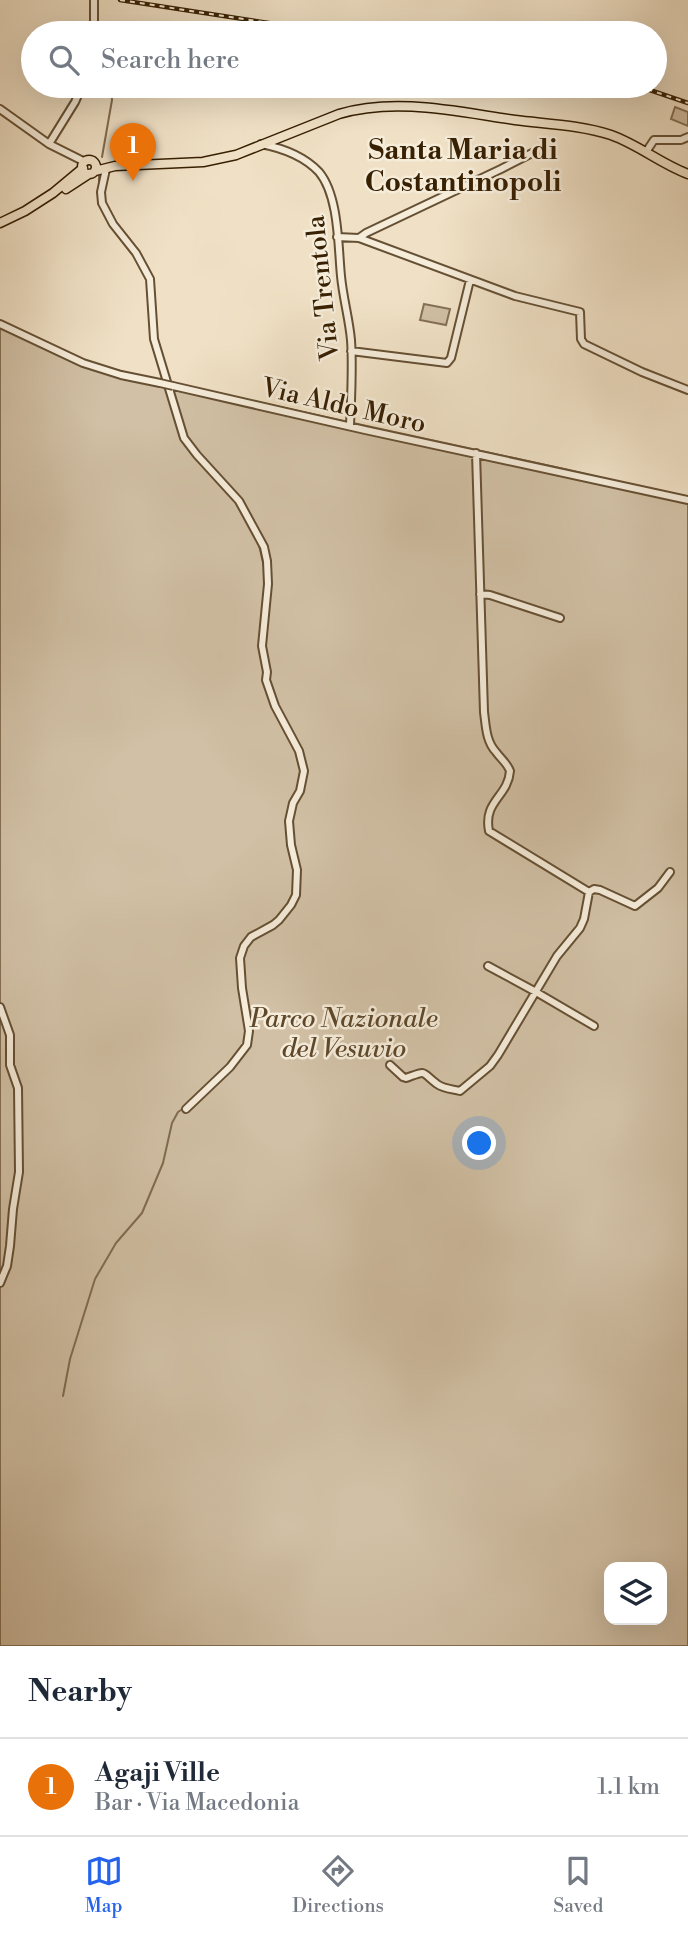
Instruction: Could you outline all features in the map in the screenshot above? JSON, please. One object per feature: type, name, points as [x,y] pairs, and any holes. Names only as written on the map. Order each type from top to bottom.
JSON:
[{"type":"main road","points":[[0,223],[53,193],[63,191],[89,167],[219,160],[352,110],[378,106],[405,106],[575,127],[610,135],[632,144],[688,174]]},
{"type":"main road","points":[[89,167],[106,169],[115,166]]},
{"type":"street","points":[[94,0],[94,21]]},
{"type":"street","points":[[49,144],[77,98]]},
{"type":"street","points":[[0,109],[49,144],[89,167]]},
{"type":"street","points":[[646,152],[654,140],[681,140],[688,137]]},
{"type":"street","name":"Via Trentola","points":[[261,144],[281,149],[308,162],[320,173],[330,191],[351,351],[350,426]]},
{"type":"street","points":[[359,238],[538,150]]},
{"type":"street","points":[[106,169],[101,192],[102,203],[150,279],[154,338],[184,438],[239,501],[264,547],[268,584],[262,646],[266,680],[275,706],[299,751],[304,771],[300,792],[293,803],[289,821],[297,870],[296,895],[279,920],[251,937],[240,958],[249,1031],[247,1045],[230,1067],[186,1109]]},
{"type":"street","points":[[337,237],[359,238],[515,296],[580,312],[581,339],[584,344],[642,372],[688,390]]},
{"type":"street","points":[[351,351],[447,363],[470,279]]},
{"type":"street","name":"Via Aldo Moro","points":[[0,324],[83,363],[121,375],[688,500]]},
{"type":"street","points":[[477,453],[484,712],[487,737],[510,771],[507,783],[488,814],[489,831],[589,892]]},
{"type":"street","points":[[480,594],[561,618]]},
{"type":"street","points":[[390,1065],[406,1078],[419,1072],[429,1075],[438,1085],[460,1091],[490,1066],[557,956],[580,928],[589,892],[600,890],[635,906],[658,888],[670,872]]},
{"type":"street","points":[[488,966],[594,1026]]},
{"type":"street","points":[[0,1007],[10,1035],[10,1065],[18,1088],[19,1172],[7,1266],[0,1283]]},
{"type":"green space","points":[[675,107],[688,112],[688,126],[671,119]]},
{"type":"green space","points":[[424,304],[450,309],[446,325],[420,320]]},
{"type":"green space","name":"Parco Nazionale del Vesuvio","points":[[0,320],[81,360],[138,376],[688,498],[688,1646],[0,1646]]},
{"type":"waterway","points":[[102,157],[112,98]]},
{"type":"waterway","points":[[99,175],[99,200]]},
{"type":"waterway","points":[[112,227],[136,259]]},
{"type":"waterway","points":[[149,317],[151,336]]},
{"type":"waterway","points":[[167,392],[173,413]]},
{"type":"waterway","points":[[259,545],[264,567]]},
{"type":"waterway","points":[[264,598],[265,572]]},
{"type":"waterway","points":[[260,640],[263,607]]},
{"type":"waterway","points":[[282,921],[289,912]]},
{"type":"waterway","points":[[252,941],[263,934]]},
{"type":"waterway","points":[[204,1096],[217,1083]]},
{"type":"waterway","points":[[63,1396],[70,1359],[95,1279],[116,1243],[142,1213],[163,1163],[172,1123],[178,1112],[184,1108]]},
{"type":"railway","points":[[120,0],[256,21]]},
{"type":"railway","points":[[667,96],[688,103]]},
{"type":"place","name":"Agaji Ville","points":[[133,181]]},
{"type":"district","name":"Santa Maria di Costantinopoli","points":[[463,165]]}]
